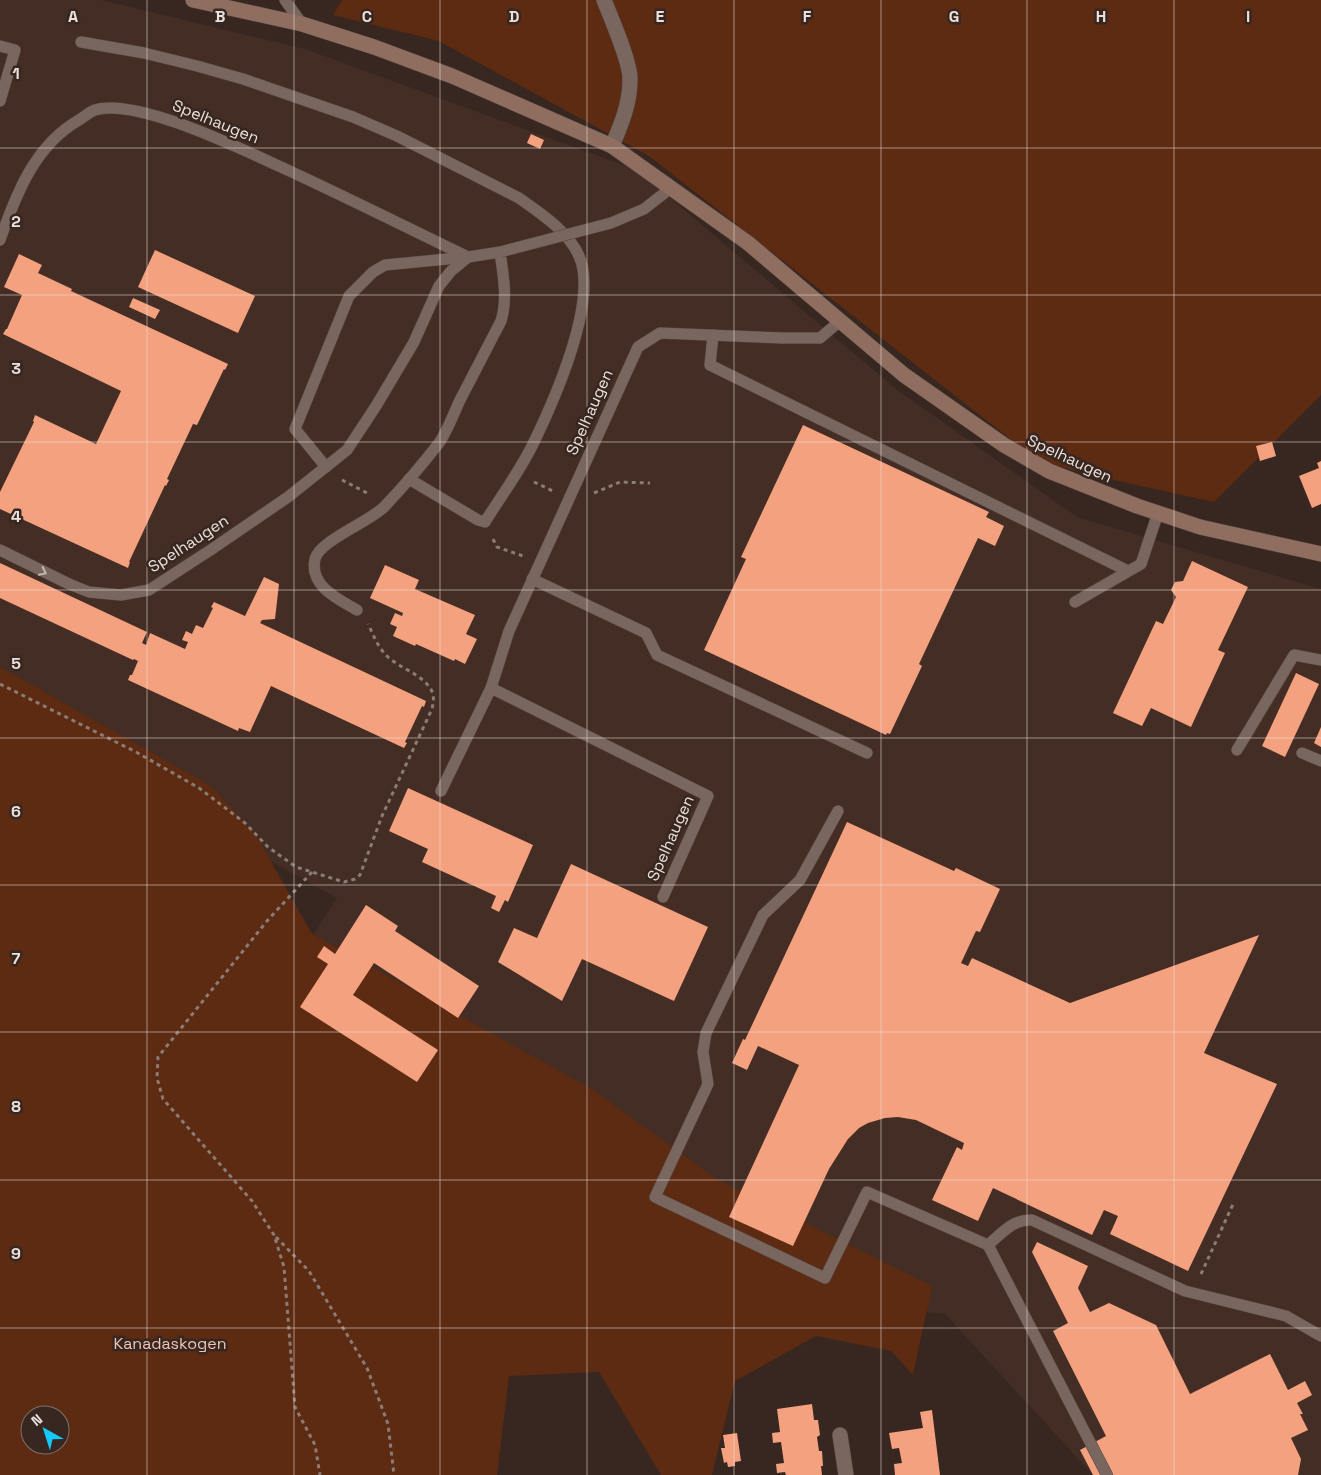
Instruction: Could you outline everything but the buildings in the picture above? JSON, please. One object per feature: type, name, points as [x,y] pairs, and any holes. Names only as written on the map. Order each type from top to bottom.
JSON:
[{"type":"main road","name":"Spelhaugen","points":[[193,0],[302,24],[374,47],[452,76],[612,146],[748,243],[904,375],[1004,445],[1049,471],[1104,494],[1200,527],[1321,554]]},
{"type":"street","points":[[604,0],[625,55],[631,78],[623,119],[612,146]]},
{"type":"street","points":[[840,1435],[846,1475]]},
{"type":"lane","points":[[285,0],[302,24]]},
{"type":"lane","points":[[81,42],[144,53],[198,66],[243,79],[353,117],[397,136],[519,198],[555,226],[578,254],[584,269],[585,290],[579,325],[567,366],[533,444],[485,522],[478,520],[409,479]]},
{"type":"lane","points":[[0,46],[15,50],[0,101]]},
{"type":"lane","name":"Spelhaugen","points":[[0,240],[30,168],[46,146],[63,128],[94,110],[108,109],[127,110],[156,116],[210,135],[331,190],[468,257],[451,271],[439,286],[414,342],[347,450],[288,496],[149,590],[121,595],[88,592],[0,550]]},
{"type":"lane","points":[[326,467],[295,429],[349,296],[373,272],[385,265],[500,252],[611,223],[644,209],[671,188]]},
{"type":"lane","points":[[357,610],[332,596],[324,589],[317,579],[314,569],[316,556],[322,548],[368,520],[387,504],[440,442],[501,321],[505,307],[500,252]]},
{"type":"lane","name":"Spelhaugen","points":[[441,791],[491,688],[509,631],[638,346],[660,333],[820,338],[840,321]]},
{"type":"lane","points":[[713,335],[710,365],[1128,571]]},
{"type":"lane","points":[[1075,602],[1141,564],[1158,513]]},
{"type":"lane","points":[[532,579],[646,633],[657,655],[867,752]]},
{"type":"lane","points":[[1237,750],[1294,654],[1321,660]]},
{"type":"lane","name":"Spelhaugen","points":[[491,688],[708,796],[663,897]]},
{"type":"lane","points":[[1302,753],[1321,761]]},
{"type":"lane","points":[[838,811],[800,880],[763,915],[706,1034],[703,1052],[708,1084],[655,1198],[825,1278],[867,1192],[988,1244],[1107,1475]]},
{"type":"lane","points":[[988,1244],[1021,1220],[1032,1220],[1189,1292],[1286,1316],[1321,1336]]},
{"type":"path","points":[[326,467],[341,479],[387,504]]},
{"type":"path","points":[[516,473],[569,499]]},
{"type":"path","points":[[594,493],[620,482],[650,483]]},
{"type":"path","points":[[485,522],[497,547],[540,562]]},
{"type":"path","points":[[0,684],[136,752],[199,788],[245,823],[268,847],[296,867],[344,882],[355,879],[360,875],[382,816],[432,709],[433,694],[422,680],[394,662],[382,651],[372,635],[365,618],[357,610]]},
{"type":"path","points":[[312,872],[267,922],[158,1057],[157,1078],[163,1099],[252,1201],[274,1236],[308,1271],[367,1368],[388,1424],[394,1475]]},
{"type":"path","points":[[1189,1292],[1234,1202]]},
{"type":"path","points":[[274,1236],[284,1267],[295,1407],[315,1445],[320,1475]]},
{"type":"shaded area","points":[[0,0],[101,0],[305,49],[645,173],[669,197],[896,389],[1077,517],[1321,589],[1321,1475],[1093,1475],[945,1314],[635,1281],[251,1030],[337,898],[0,711]]},
{"type":"green space","points":[[342,0],[1321,0],[1321,395],[1214,502],[1082,473],[1036,459],[649,156],[439,41],[333,15]]},
{"type":"green space","name":"Kanadaskogen","points":[[0,667],[211,786],[256,835],[312,934],[592,1089],[718,1180],[932,1286],[913,1375],[891,1351],[816,1336],[735,1381],[712,1475],[661,1475],[599,1372],[509,1376],[497,1475],[0,1475]]}]
